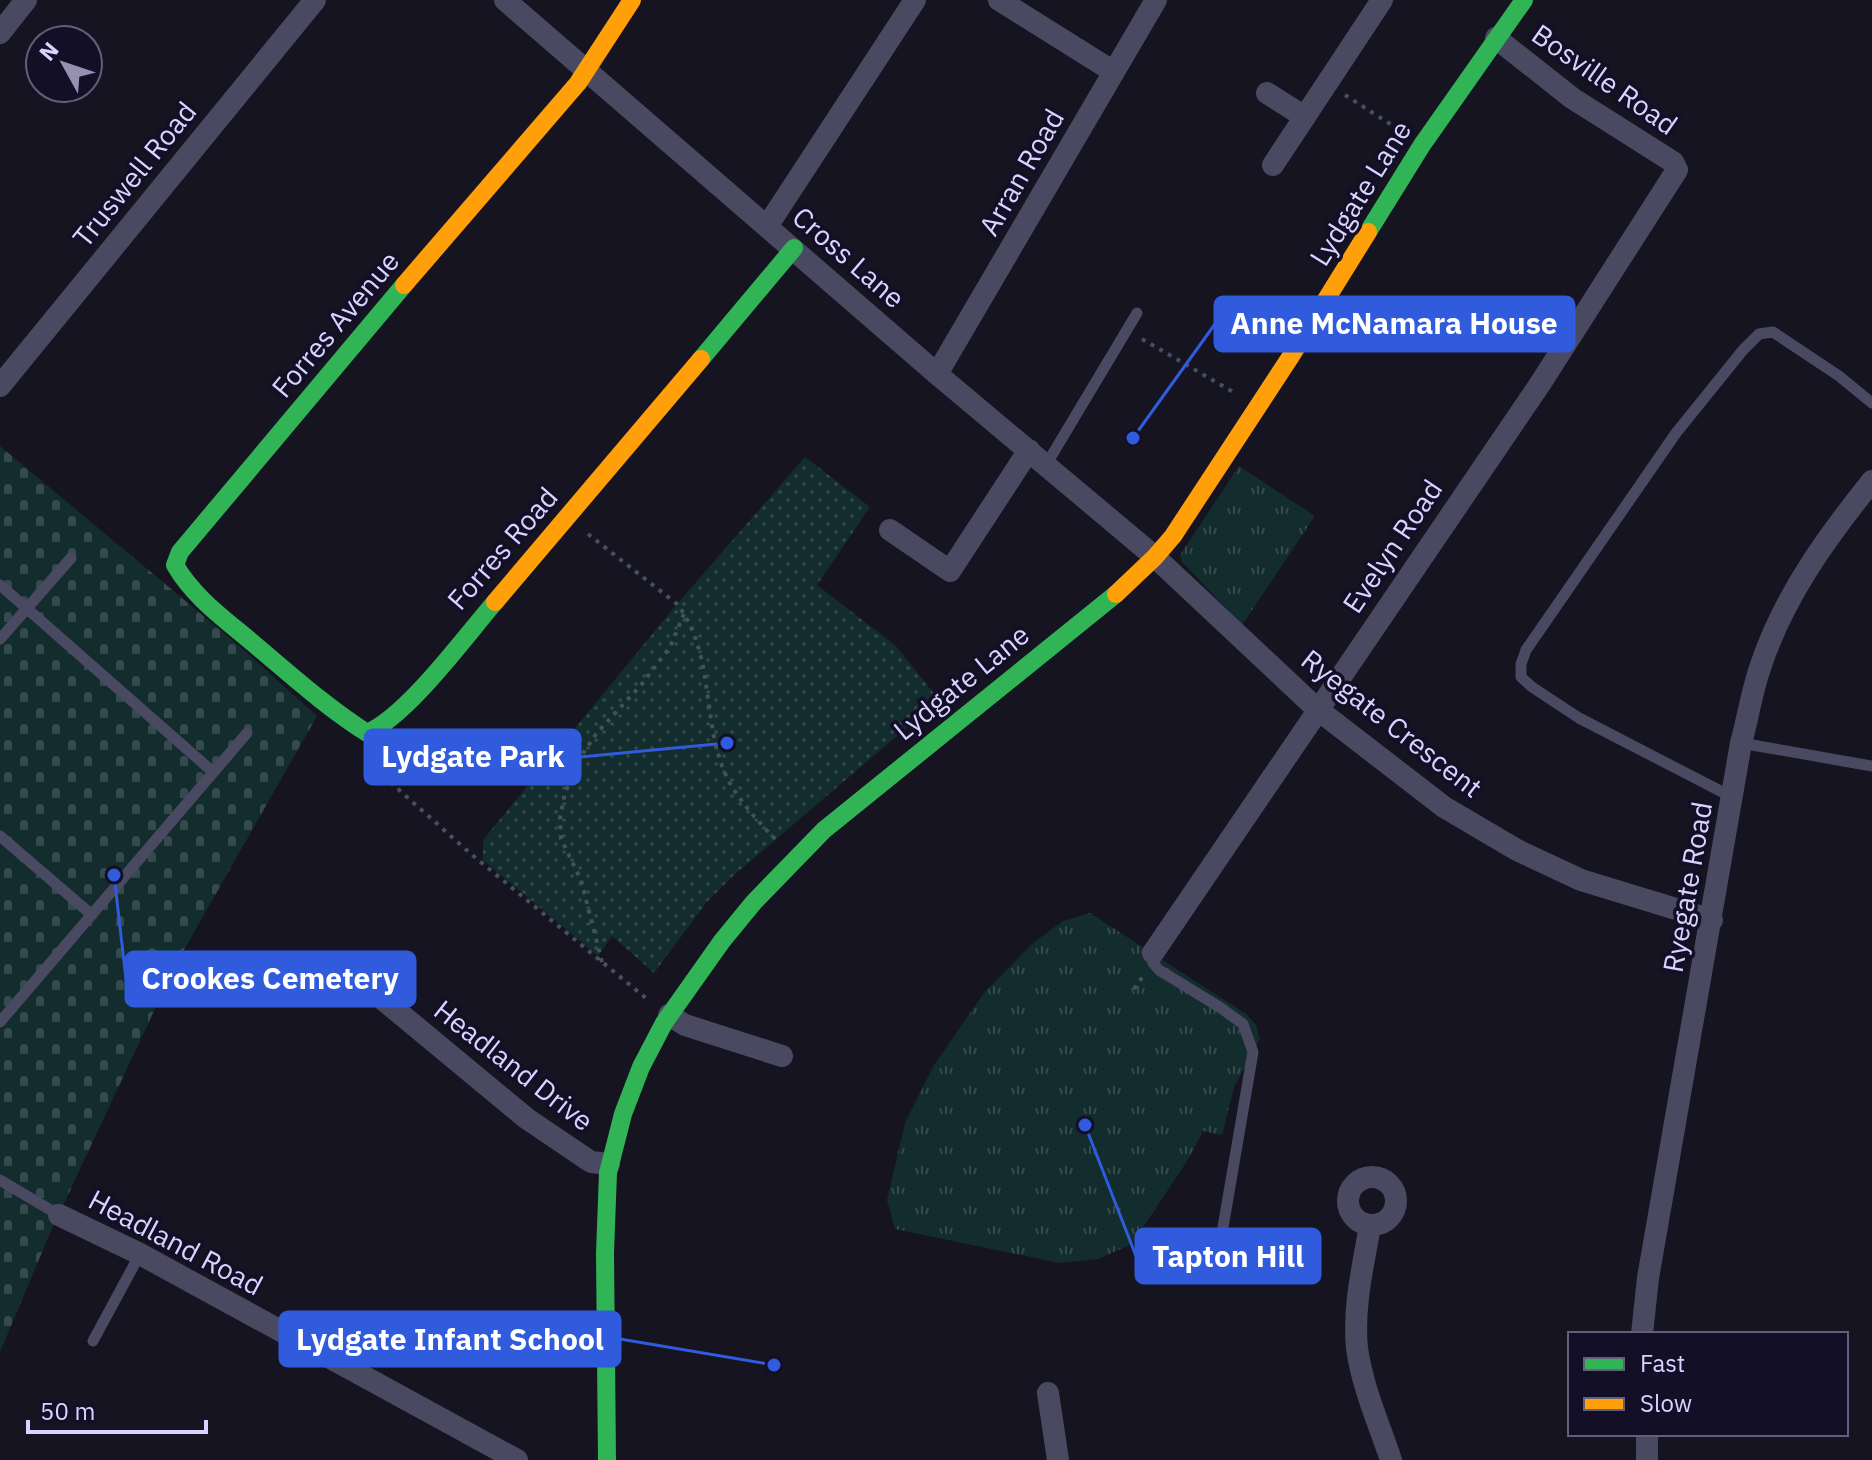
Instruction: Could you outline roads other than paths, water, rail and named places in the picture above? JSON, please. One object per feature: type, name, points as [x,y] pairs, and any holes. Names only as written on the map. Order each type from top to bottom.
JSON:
[{"type":"street","points":[[0,33],[26,0]]},
{"type":"street","name":"Truswell Road","points":[[0,386],[315,0]]},
{"type":"street","name":"Cross Lane","points":[[505,0],[937,374],[1155,557]]},
{"type":"street","name":"Forres Avenue","points":[[367,733],[343,718],[220,615],[180,577],[175,565],[180,552],[587,70],[632,0]]},
{"type":"street","points":[[768,225],[915,0]]},
{"type":"street","points":[[999,0],[1114,72]]},
{"type":"street","name":"Arran Road","points":[[937,374],[1156,0]]},
{"type":"street","points":[[1273,165],[1382,0]]},
{"type":"street","name":"Lydgate Lane","points":[[607,1460],[605,1293],[609,1164],[634,1084],[669,1015],[715,950],[793,860],[853,804],[1095,611],[1155,557],[1173,536],[1422,145],[1524,0]]},
{"type":"street","name":"Bosville Road","points":[[1496,38],[1572,98],[1673,162],[1677,170]]},
{"type":"street","points":[[1267,93],[1305,117]]},
{"type":"street","name":"Evelyn Road","points":[[1153,953],[1540,384],[1677,170]]},
{"type":"street","name":"Forres Road","points":[[367,733],[381,727],[401,710],[568,518],[794,248]]},
{"type":"street","points":[[890,530],[950,571],[1029,450]]},
{"type":"street","name":"Ryegate Road","points":[[1642,1332],[1648,1278],[1741,743],[1760,665],[1790,599],[1828,536],[1872,481]]},
{"type":"street","name":"Ryegate Crescent","points":[[1155,557],[1317,709],[1444,807],[1517,850],[1581,880],[1712,920]]},
{"type":"street","name":"Headland Drive","points":[[351,973],[526,1118],[591,1162],[609,1164]]},
{"type":"street","points":[[669,1015],[685,1025],[782,1056]]},
{"type":"street","name":"Headland Road","points":[[59,1215],[140,1254],[517,1460]]},
{"type":"street","points":[[1370,1226],[1357,1303],[1357,1347],[1364,1381],[1391,1460]]},
{"type":"street","points":[[1048,1393],[1058,1460]]},
{"type":"street","points":[[1647,1436],[1647,1460]]},
{"type":"lane","points":[[1046,465],[1137,313]]},
{"type":"lane","points":[[1732,797],[1579,718],[1521,677],[1521,664],[1526,650],[1676,433],[1759,334],[1773,332],[1839,376],[1872,403]]},
{"type":"lane","points":[[0,639],[71,558]]},
{"type":"lane","points":[[0,585],[213,772]]},
{"type":"lane","points":[[0,1022],[247,733]]},
{"type":"lane","points":[[1741,743],[1872,766]]},
{"type":"lane","points":[[0,836],[92,915]]},
{"type":"lane","points":[[1153,953],[1153,963],[1159,970],[1243,1024],[1253,1052],[1216,1268]]},
{"type":"lane","points":[[0,1180],[59,1215]]},
{"type":"lane","points":[[93,1341],[140,1254]]},
{"type":"place","name":"Anne McNamara House","points":[[1133,438]]},
{"type":"place","name":"Lydgate Park","points":[[727,743]]},
{"type":"place","name":"Crookes Cemetery","points":[[114,875]]},
{"type":"place","name":"Tapton Hill","points":[[1085,1125]]},
{"type":"place","name":"Lydgate Infant School","points":[[774,1365]]}]
